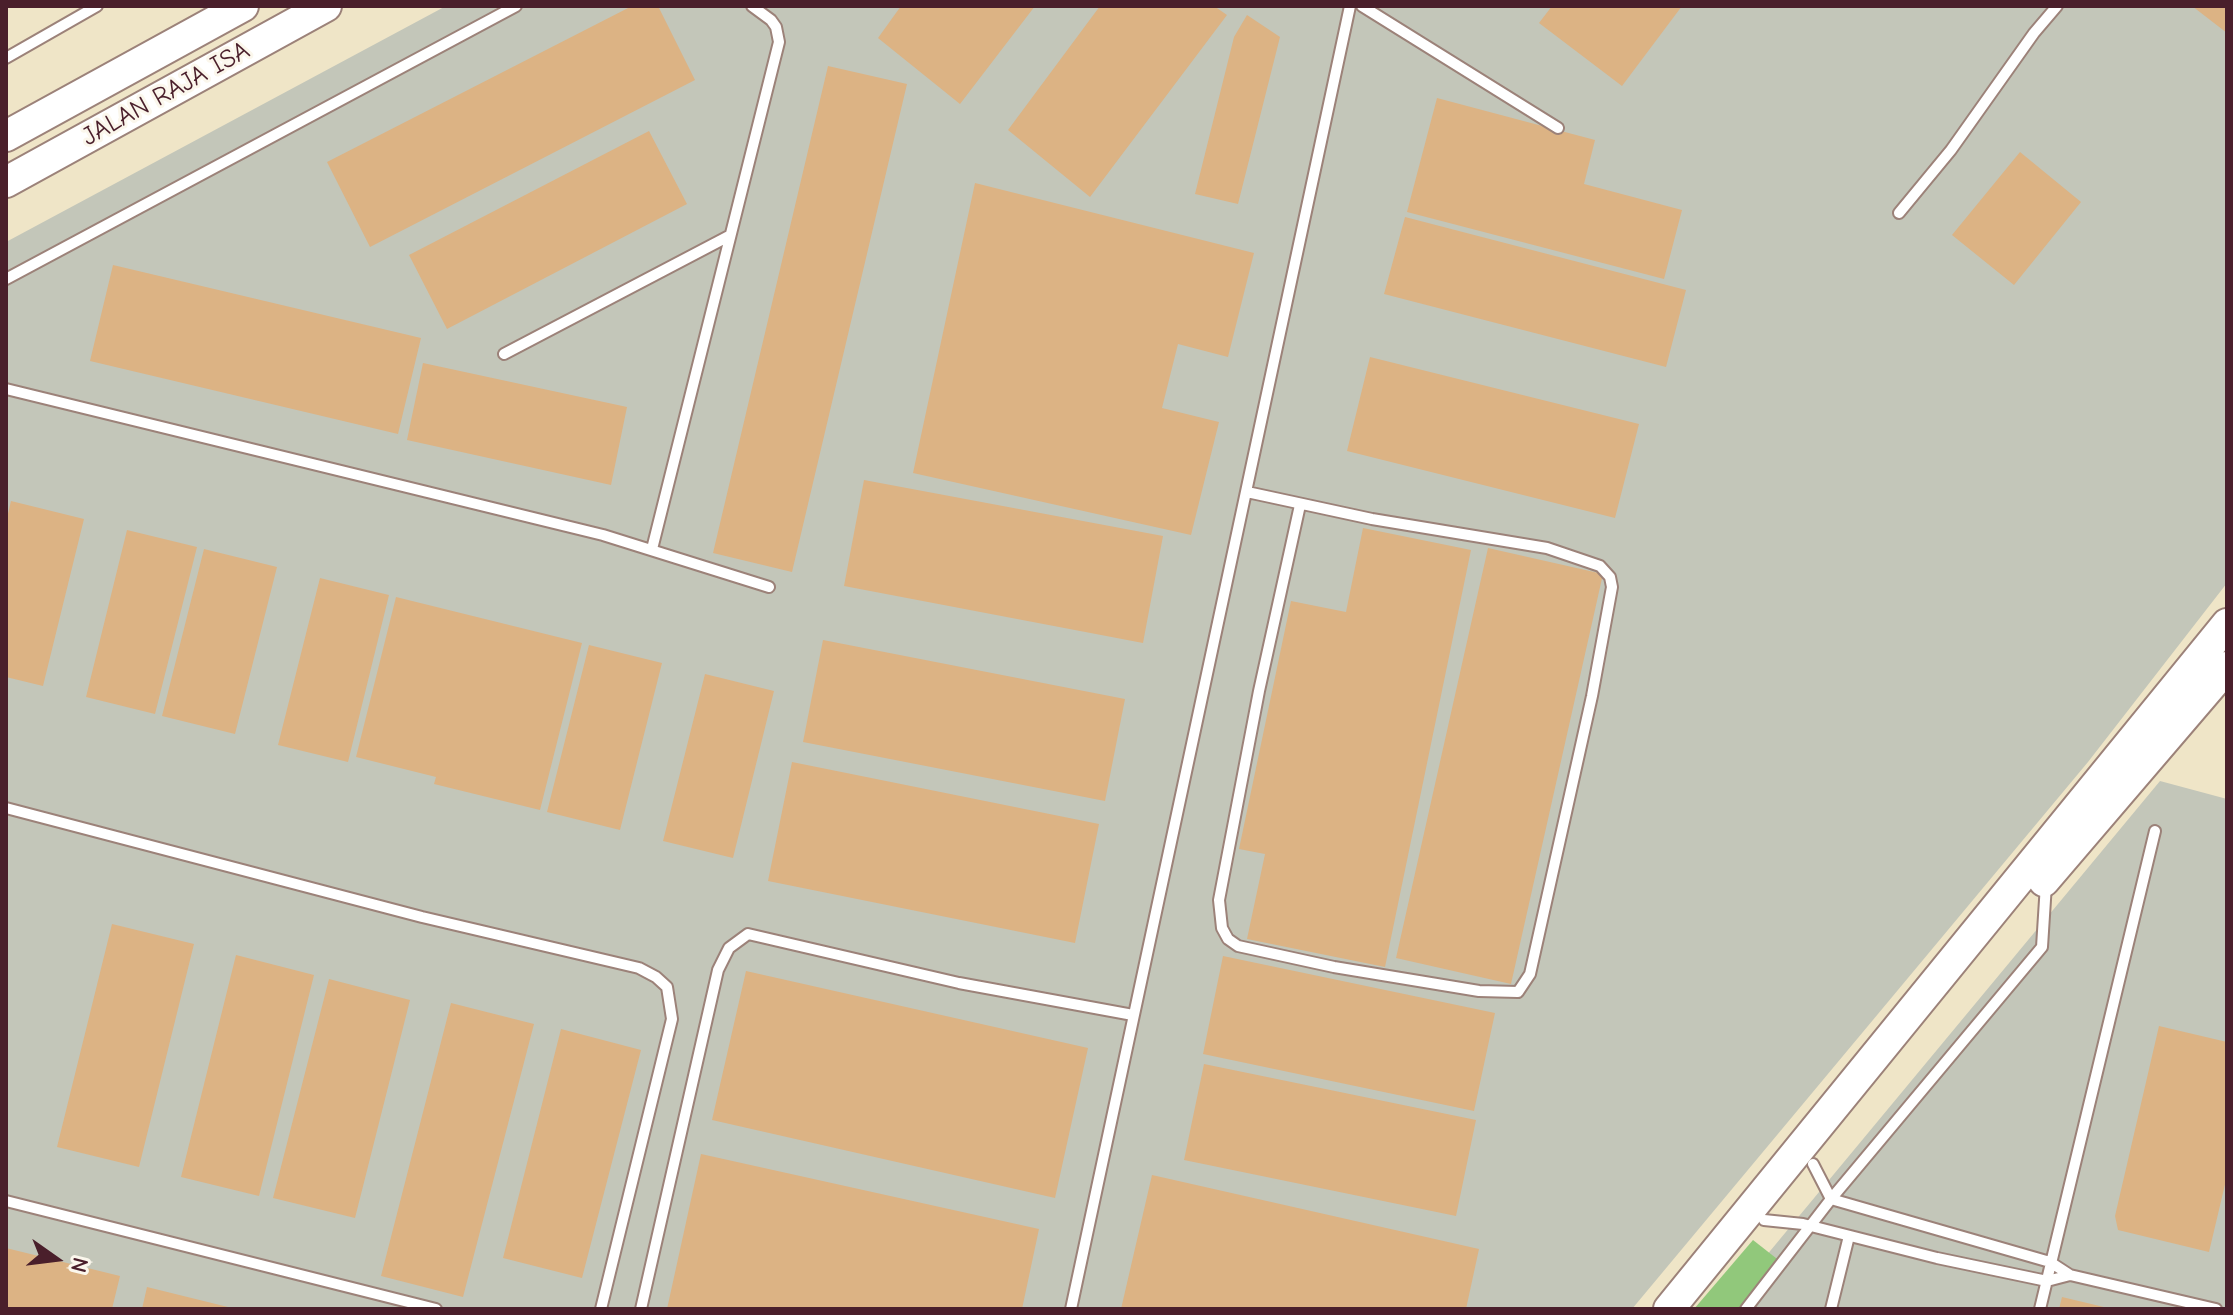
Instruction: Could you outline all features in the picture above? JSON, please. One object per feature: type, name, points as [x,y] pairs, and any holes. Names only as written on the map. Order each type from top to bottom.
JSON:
[{"type":"main road","name":"JALAN RAJA ISA","points":[[6,136],[243,6]]},
{"type":"main road","name":"JALAN RAJA ISA","points":[[6,182],[326,6]]},
{"type":"main road","points":[[1669,1309],[1758,1215],[1808,1154],[2227,624]]},
{"type":"main road","points":[[1808,1154],[2227,667]]},
{"type":"main road","points":[[1692,1309],[1758,1215]]},
{"type":"lane","points":[[6,58],[97,6]]},
{"type":"lane","points":[[6,279],[516,6]]},
{"type":"lane","points":[[652,549],[779,42],[771,20],[752,6]]},
{"type":"lane","points":[[1071,1309],[1350,6]]},
{"type":"lane","points":[[1362,6],[1558,128]]},
{"type":"lane","points":[[1899,213],[1951,150],[2034,33],[2057,6]]},
{"type":"lane","points":[[504,354],[729,236]]},
{"type":"lane","points":[[6,389],[572,527],[769,587]]},
{"type":"lane","points":[[1247,492],[1300,505],[1547,548],[1600,566],[1610,577],[1612,587],[1592,696],[1530,974],[1518,992],[1479,991],[1334,967],[1238,946],[1228,939],[1222,928],[1219,900],[1259,691],[1300,505]]},
{"type":"lane","points":[[6,808],[422,917],[639,968],[656,977],[667,987],[672,1019],[601,1309]]},
{"type":"lane","points":[[2040,1309],[2155,831]]},
{"type":"lane","points":[[1746,1309],[1831,1199],[2042,947],[2046,878]]},
{"type":"lane","points":[[641,1309],[718,970],[729,948],[748,934],[959,983],[1133,1015]]},
{"type":"lane","points":[[1808,1154],[1831,1199],[2050,1262],[2070,1275],[2216,1309]]},
{"type":"lane","points":[[6,1201],[436,1309]]},
{"type":"lane","points":[[1758,1215],[2047,1281],[2070,1275]]},
{"type":"lane","points":[[1831,1309],[1849,1236]]},
{"type":"shaded area","points":[[446,6],[2227,6],[2227,583],[2088,762],[1632,1309],[6,1309],[6,242]]},
{"type":"shaded area","points":[[2160,781],[2227,799],[2227,1309],[1722,1309]]},
{"type":"green space","points":[[1753,1240],[1781,1262],[1742,1309],[1694,1309]]},
{"type":"building","points":[[632,6],[658,6],[695,80],[370,247],[327,162]]},
{"type":"building","points":[[901,6],[1035,6],[960,104],[878,38]]},
{"type":"building","points":[[1100,6],[1214,6],[1227,15],[1090,197],[1008,130]]},
{"type":"building","points":[[1552,6],[1682,6],[1622,86],[1539,23]]},
{"type":"building","points":[[2192,6],[2227,6],[2227,33]]},
{"type":"building","points":[[1247,15],[1280,37],[1238,204],[1195,194],[1234,37]]},
{"type":"building","points":[[828,66],[907,84],[792,572],[713,553]]},
{"type":"building","points":[[1437,98],[1595,140],[1584,184],[1682,210],[1664,279],[1407,212]]},
{"type":"building","points":[[649,131],[687,204],[447,329],[409,255]]},
{"type":"building","points":[[2020,152],[2081,202],[2014,285],[1952,235]]},
{"type":"building","points":[[975,183],[1254,253],[1228,357],[1178,344],[1162,408],[1219,422],[1191,535],[913,473]]},
{"type":"building","points":[[1405,217],[1686,290],[1666,367],[1384,294]]},
{"type":"building","points":[[113,265],[421,338],[398,434],[90,361]]},
{"type":"building","points":[[1370,357],[1639,424],[1615,518],[1347,451]]},
{"type":"building","points":[[423,363],[627,407],[611,485],[407,440]]},
{"type":"building","points":[[864,480],[1163,536],[1143,643],[844,586]]},
{"type":"building","points":[[11,501],[84,519],[43,686],[6,677],[6,522]]},
{"type":"building","points":[[1363,528],[1471,550],[1385,967],[1247,939],[1265,854],[1239,849],[1291,601],[1346,612]]},
{"type":"building","points":[[127,530],[197,547],[155,714],[86,697]]},
{"type":"building","points":[[1488,548],[1603,574],[1511,984],[1396,958]]},
{"type":"building","points":[[204,549],[277,567],[235,734],[162,716]]},
{"type":"building","points":[[320,578],[389,595],[348,762],[278,745]]},
{"type":"building","points":[[396,597],[582,643],[540,810],[434,784],[436,777],[356,757]]},
{"type":"building","points":[[823,640],[1125,699],[1105,801],[803,742]]},
{"type":"building","points":[[589,645],[662,663],[620,830],[547,812]]},
{"type":"building","points":[[705,674],[774,691],[733,858],[663,841]]},
{"type":"building","points":[[792,762],[1099,824],[1075,943],[768,881]]},
{"type":"building","points":[[112,924],[194,944],[139,1167],[57,1147]]},
{"type":"building","points":[[236,955],[314,975],[259,1196],[181,1177]]},
{"type":"building","points":[[1223,956],[1495,1013],[1474,1111],[1203,1054]]},
{"type":"building","points":[[746,971],[1088,1048],[1055,1198],[712,1120]]},
{"type":"building","points":[[329,979],[410,1000],[355,1218],[273,1198]]},
{"type":"building","points":[[451,1003],[534,1024],[463,1297],[381,1276]]},
{"type":"building","points":[[2159,1026],[2227,1042],[2227,1176],[2209,1252],[2118,1230],[2115,1216]]},
{"type":"building","points":[[561,1029],[641,1050],[582,1278],[503,1258]]},
{"type":"building","points":[[1204,1064],[1476,1120],[1456,1216],[1184,1160]]},
{"type":"building","points":[[701,1154],[1039,1229],[1022,1309],[667,1309]]},
{"type":"building","points":[[1152,1175],[1479,1249],[1466,1309],[1121,1309]]},
{"type":"building","points":[[6,1248],[120,1276],[112,1309],[6,1309]]},
{"type":"building","points":[[147,1287],[232,1308],[142,1309]]},
{"type":"building","points":[[2062,1297],[2108,1308],[2108,1309],[2059,1309]]}]
